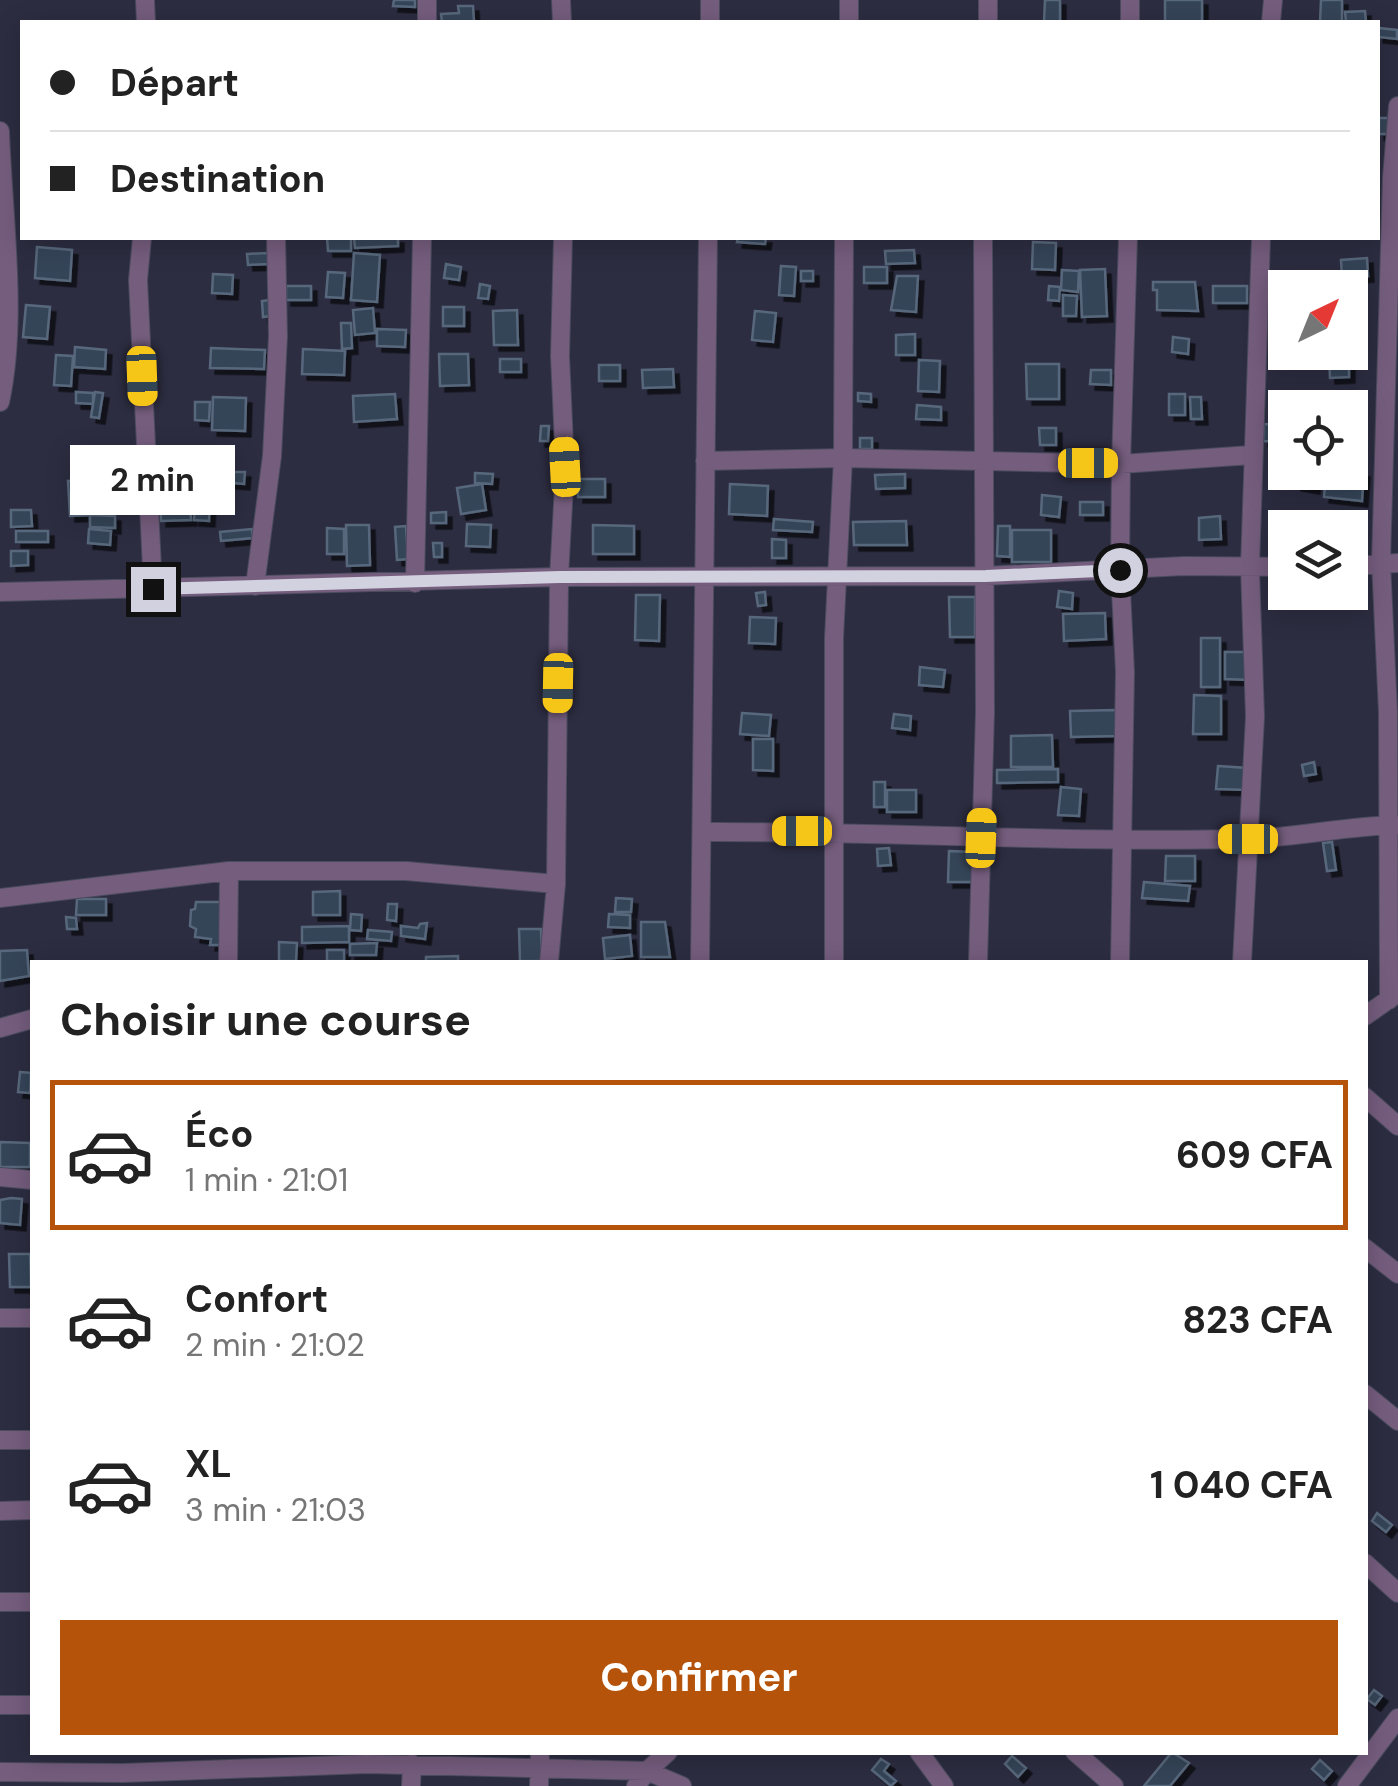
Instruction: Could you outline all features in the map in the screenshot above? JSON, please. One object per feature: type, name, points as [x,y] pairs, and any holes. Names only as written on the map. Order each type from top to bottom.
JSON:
[{"type":"street","points":[[1368,1014],[1393,996],[1393,825],[1388,712],[1389,177],[1398,106]]},
{"type":"street","points":[[0,131],[8,321],[0,402]]},
{"type":"street","points":[[142,240],[138,280],[153,589]]},
{"type":"street","points":[[255,586],[272,456],[278,336],[276,240]]},
{"type":"street","points":[[416,584],[422,240]]},
{"type":"street","points":[[549,960],[556,884],[565,467],[560,356],[563,240]]},
{"type":"street","points":[[700,960],[708,240]]},
{"type":"street","points":[[834,960],[836,578],[843,458],[844,240]]},
{"type":"street","points":[[978,960],[986,576],[983,240]]},
{"type":"street","points":[[1120,960],[1126,672],[1120,570],[1121,464],[1128,240]]},
{"type":"street","points":[[1242,960],[1255,717],[1251,455],[1260,240]]},
{"type":"street","points":[[705,461],[843,458],[1121,464],[1251,455]]},
{"type":"street","points":[[0,582],[0,592],[416,584],[560,577],[986,576],[1268,567]]},
{"type":"street","points":[[703,832],[1248,839],[1393,825]]},
{"type":"street","points":[[0,898],[229,871],[406,871],[556,884]]},
{"type":"street","points":[[228,960],[229,871]]},
{"type":"street","points":[[0,1028],[30,1020]]},
{"type":"street","points":[[1368,1100],[1398,1126]]},
{"type":"street","points":[[0,1176],[30,1180]]},
{"type":"street","points":[[1368,1250],[1398,1274]]},
{"type":"street","points":[[0,1318],[30,1318]]},
{"type":"street","points":[[1368,1396],[1398,1420]]},
{"type":"street","points":[[0,1440],[30,1440]]},
{"type":"street","points":[[0,1511],[30,1510]]},
{"type":"street","points":[[1368,1567],[1398,1593]]},
{"type":"street","points":[[0,1602],[30,1602]]},
{"type":"street","points":[[0,1705],[30,1706]]},
{"type":"street","points":[[1372,1734],[1398,1718]]},
{"type":"street","points":[[641,1779],[665,1755]]},
{"type":"street","points":[[921,1755],[944,1786]]},
{"type":"street","points":[[1078,1755],[1114,1786]]},
{"type":"street","points":[[1347,1786],[1362,1755]]},
{"type":"street","points":[[0,1772],[68,1762],[124,1780],[257,1777],[412,1764],[539,1769],[682,1786]]},
{"type":"street","points":[[411,1786],[412,1764]]},
{"type":"building","points":[[394,0],[415,0],[415,7],[393,6]]},
{"type":"building","points":[[1045,0],[1060,0],[1060,20],[1044,20]]},
{"type":"building","points":[[1165,0],[1202,0],[1202,20],[1165,20]]},
{"type":"building","points":[[1321,0],[1342,0],[1342,20],[1320,20]]},
{"type":"building","points":[[458,6],[473,6],[474,20],[442,20],[441,14],[459,13]]},
{"type":"building","points":[[1365,11],[1366,20],[1346,20],[1345,12]]},
{"type":"building","points":[[1380,28],[1397,30],[1397,39],[1380,37]]},
{"type":"building","points":[[1380,118],[1389,118],[1389,134],[1380,134]]},
{"type":"building","points":[[327,240],[351,240],[351,251],[328,251]]},
{"type":"building","points":[[354,240],[398,240],[398,246],[355,248]]},
{"type":"building","points":[[738,240],[766,240],[765,244]]},
{"type":"building","points":[[1033,242],[1056,243],[1055,270],[1032,269]]},
{"type":"building","points":[[37,247],[72,250],[70,281],[35,278]]},
{"type":"building","points":[[914,250],[915,263],[886,264],[885,251]]},
{"type":"building","points":[[268,253],[269,264],[248,265],[247,254]]},
{"type":"building","points":[[354,253],[380,255],[377,302],[351,300]]},
{"type":"building","points":[[1367,258],[1368,270],[1342,270],[1341,260]]},
{"type":"building","points":[[446,264],[461,267],[459,280],[444,278]]},
{"type":"building","points":[[781,266],[796,267],[794,296],[779,295]]},
{"type":"building","points":[[864,267],[887,267],[887,283],[864,283]]},
{"type":"building","points":[[1105,269],[1107,316],[1082,317],[1080,270]]},
{"type":"building","points":[[1062,270],[1079,271],[1078,292],[1061,290]]},
{"type":"building","points":[[801,271],[813,271],[813,281],[801,281]]},
{"type":"building","points":[[328,272],[345,273],[343,298],[326,297]]},
{"type":"building","points":[[213,274],[233,275],[232,294],[212,293]]},
{"type":"building","points":[[897,276],[918,276],[916,312],[891,310]]},
{"type":"building","points":[[1153,282],[1195,282],[1198,311],[1157,310]]},
{"type":"building","points":[[480,284],[490,286],[488,299],[478,298]]},
{"type":"building","points":[[286,286],[311,286],[311,300],[286,300]]},
{"type":"building","points":[[1049,286],[1060,287],[1059,301],[1048,300]]},
{"type":"building","points":[[1213,286],[1247,286],[1247,303],[1213,303]]},
{"type":"building","points":[[1063,295],[1077,296],[1076,316],[1063,316]]},
{"type":"building","points":[[270,300],[271,316],[263,317],[262,301]]},
{"type":"building","points":[[26,305],[50,307],[47,339],[23,337]]},
{"type":"building","points":[[443,307],[464,307],[464,326],[443,326]]},
{"type":"building","points":[[373,308],[375,333],[355,335],[353,310]]},
{"type":"building","points":[[517,310],[518,345],[494,345],[493,311]]},
{"type":"building","points":[[755,311],[776,313],[773,342],[752,340]]},
{"type":"building","points":[[341,323],[351,323],[352,348],[342,349]]},
{"type":"building","points":[[377,329],[406,330],[405,347],[377,346]]},
{"type":"building","points":[[915,334],[915,355],[896,355],[896,335]]},
{"type":"building","points":[[1173,337],[1189,339],[1188,354],[1172,352]]},
{"type":"building","points":[[75,347],[106,350],[105,369],[74,367]]},
{"type":"building","points":[[211,348],[265,350],[264,369],[210,368]]},
{"type":"building","points":[[303,349],[345,351],[344,375],[302,374]]},
{"type":"building","points":[[439,354],[468,354],[469,385],[440,386]]},
{"type":"building","points":[[56,355],[73,356],[71,386],[54,385]]},
{"type":"building","points":[[500,359],[521,359],[521,372],[500,372]]},
{"type":"building","points":[[919,360],[940,361],[939,392],[918,391]]},
{"type":"building","points":[[1026,364],[1059,364],[1059,399],[1027,399]]},
{"type":"building","points":[[599,365],[620,365],[620,381],[599,381]]},
{"type":"building","points":[[673,369],[674,387],[643,388],[642,370]]},
{"type":"building","points":[[1091,370],[1111,370],[1111,385],[1090,384]]},
{"type":"building","points":[[1330,370],[1349,370],[1349,377],[1330,378]]},
{"type":"building","points":[[76,392],[93,393],[93,404],[76,403]]},
{"type":"building","points":[[95,392],[103,393],[99,418],[91,417]]},
{"type":"building","points":[[858,393],[871,394],[871,402],[858,401]]},
{"type":"building","points":[[395,394],[397,419],[354,422],[353,396]]},
{"type":"building","points":[[1169,394],[1185,394],[1185,415],[1169,415]]},
{"type":"building","points":[[213,397],[246,398],[245,431],[212,430]]},
{"type":"building","points":[[1190,397],[1201,397],[1202,419],[1191,419]]},
{"type":"building","points":[[195,402],[210,402],[209,421],[195,420]]},
{"type":"building","points":[[917,405],[941,407],[941,420],[916,419]]},
{"type":"building","points":[[1264,424],[1268,424],[1268,441],[1263,441]]},
{"type":"building","points":[[541,426],[549,426],[548,441],[540,441]]},
{"type":"building","points":[[1039,428],[1056,428],[1056,445],[1040,445]]},
{"type":"building","points":[[860,438],[872,438],[872,449],[860,449]]},
{"type":"building","points":[[195,454],[209,454],[209,475],[194,475]]},
{"type":"building","points":[[222,465],[230,466],[228,472],[245,472],[244,484],[221,482]]},
{"type":"building","points":[[475,473],[493,474],[492,484],[475,483]]},
{"type":"building","points":[[905,474],[905,488],[876,489],[875,475]]},
{"type":"building","points":[[578,479],[605,479],[605,497],[578,497]]},
{"type":"building","points":[[93,480],[94,515],[70,516],[68,481]]},
{"type":"building","points":[[482,484],[486,510],[461,514],[457,488]]},
{"type":"building","points":[[730,484],[768,486],[767,516],[729,514]]},
{"type":"building","points":[[189,487],[191,520],[161,521],[160,488]]},
{"type":"building","points":[[1325,490],[1363,490],[1362,501],[1324,497]]},
{"type":"building","points":[[195,494],[210,495],[209,521],[194,520]]},
{"type":"building","points":[[1042,495],[1061,497],[1059,517],[1041,515]]},
{"type":"building","points":[[1080,502],[1103,502],[1103,515],[1080,515]]},
{"type":"building","points":[[11,510],[31,510],[32,526],[11,527]]},
{"type":"building","points":[[446,512],[446,523],[431,523],[431,513]]},
{"type":"building","points":[[90,515],[115,516],[115,528],[90,527]]},
{"type":"building","points":[[1220,516],[1221,539],[1199,540],[1199,518]]},
{"type":"building","points":[[774,519],[813,522],[812,532],[773,530]]},
{"type":"building","points":[[906,521],[907,545],[854,545],[853,522]]},
{"type":"building","points":[[467,524],[491,525],[490,547],[466,546]]},
{"type":"building","points":[[346,525],[369,525],[370,565],[347,566]]},
{"type":"building","points":[[593,525],[634,526],[634,554],[593,554]]},
{"type":"building","points":[[406,526],[408,559],[397,560],[395,527]]},
{"type":"building","points":[[998,526],[1010,526],[1010,557],[997,556]]},
{"type":"building","points":[[327,528],[344,529],[344,554],[327,554]]},
{"type":"building","points":[[89,529],[111,531],[110,545],[88,543]]},
{"type":"building","points":[[252,529],[253,538],[221,541],[220,532]]},
{"type":"building","points":[[1012,530],[1051,530],[1051,562],[1012,562]]},
{"type":"building","points":[[16,531],[48,531],[48,542],[16,542]]},
{"type":"building","points":[[772,539],[786,540],[786,558],[772,558]]},
{"type":"building","points":[[433,543],[442,543],[442,557],[434,557]]},
{"type":"building","points":[[11,551],[28,551],[28,565],[11,566]]},
{"type":"building","points":[[1059,591],[1073,593],[1072,609],[1057,607]]},
{"type":"building","points":[[765,592],[766,605],[758,606],[756,593]]},
{"type":"building","points":[[636,595],[660,595],[659,641],[635,640]]},
{"type":"building","points":[[949,597],[975,597],[975,637],[950,637]]},
{"type":"building","points":[[1105,613],[1106,639],[1064,641],[1063,614]]},
{"type":"building","points":[[750,617],[776,618],[775,644],[749,643]]},
{"type":"building","points":[[1201,638],[1220,638],[1220,687],[1201,687]]},
{"type":"building","points":[[1225,652],[1250,652],[1249,680],[1225,679]]},
{"type":"building","points":[[920,667],[945,670],[943,687],[919,685]]},
{"type":"building","points":[[1194,695],[1221,696],[1221,734],[1193,734]]},
{"type":"building","points":[[1116,710],[1117,736],[1071,737],[1070,711]]},
{"type":"building","points":[[742,713],[771,715],[769,736],[740,734]]},
{"type":"building","points":[[894,714],[911,716],[910,730],[892,728]]},
{"type":"building","points":[[1052,735],[1053,767],[1011,767],[1011,736]]},
{"type":"building","points":[[753,739],[773,739],[773,771],[753,770]]},
{"type":"building","points":[[1314,762],[1316,774],[1304,776],[1302,765]]},
{"type":"building","points":[[1218,766],[1248,768],[1247,790],[1216,789]]},
{"type":"building","points":[[1058,769],[1058,782],[997,783],[997,770]]},
{"type":"building","points":[[874,782],[885,782],[885,807],[874,807]]},
{"type":"building","points":[[1061,787],[1081,789],[1079,816],[1058,815]]},
{"type":"building","points":[[887,790],[916,790],[916,812],[887,812]]},
{"type":"building","points":[[1332,842],[1336,870],[1327,871],[1323,843]]},
{"type":"building","points":[[889,848],[891,865],[878,866],[877,849]]},
{"type":"building","points":[[949,851],[974,852],[973,882],[948,882]]},
{"type":"building","points":[[1166,856],[1195,856],[1195,881],[1165,881]]},
{"type":"building","points":[[1144,882],[1190,886],[1188,901],[1142,898]]},
{"type":"building","points":[[340,891],[340,915],[313,915],[313,892]]},
{"type":"building","points":[[616,898],[632,899],[631,912],[615,912]]},
{"type":"building","points":[[77,899],[106,899],[106,915],[76,915]]},
{"type":"building","points":[[196,902],[223,902],[220,945],[210,945],[211,939],[195,937],[196,929],[190,926]]},
{"type":"building","points":[[388,904],[397,904],[396,921],[387,920]]},
{"type":"building","points":[[351,914],[362,915],[361,931],[350,930]]},
{"type":"building","points":[[609,914],[630,915],[630,928],[608,927]]},
{"type":"building","points":[[66,917],[76,918],[77,929],[67,929]]},
{"type":"building","points":[[641,922],[665,922],[670,957],[641,957]]},
{"type":"building","points":[[427,923],[425,939],[401,936],[401,926],[418,928]]},
{"type":"building","points":[[349,926],[349,942],[302,943],[302,927]]},
{"type":"building","points":[[519,929],[541,929],[542,960],[520,960]]},
{"type":"building","points":[[368,930],[392,932],[391,941],[367,939]]},
{"type":"building","points":[[630,935],[632,956],[605,959],[603,938]]},
{"type":"building","points":[[279,942],[297,943],[296,960],[279,960]]},
{"type":"building","points":[[377,943],[376,955],[350,955],[350,944]]},
{"type":"building","points":[[27,950],[29,976],[0,981],[0,951]]},
{"type":"building","points":[[327,950],[344,950],[344,960],[327,960]]},
{"type":"building","points":[[458,956],[458,960],[426,960]]},
{"type":"building","points":[[20,1072],[30,1073],[30,1093],[18,1092]]},
{"type":"building","points":[[0,1142],[30,1143],[30,1167],[0,1167]]},
{"type":"building","points":[[22,1199],[20,1225],[0,1223],[0,1200]]},
{"type":"building","points":[[9,1254],[30,1254],[30,1287],[10,1287]]},
{"type":"building","points":[[1377,1513],[1392,1525],[1386,1532],[1372,1521]]},
{"type":"building","points":[[1374,1690],[1382,1696],[1375,1705],[1368,1698]]},
{"type":"building","points":[[1170,1755],[1189,1763],[1170,1786],[1144,1786]]},
{"type":"building","points":[[1012,1756],[1026,1768],[1018,1777],[1005,1764]]},
{"type":"building","points":[[881,1759],[889,1764],[884,1771],[896,1781],[891,1786],[872,1770]]},
{"type":"building","points":[[1320,1760],[1332,1771],[1324,1780],[1312,1769]]},
{"type":"route","points":[[153,589],[560,577],[836,578],[1120,570]]}]
